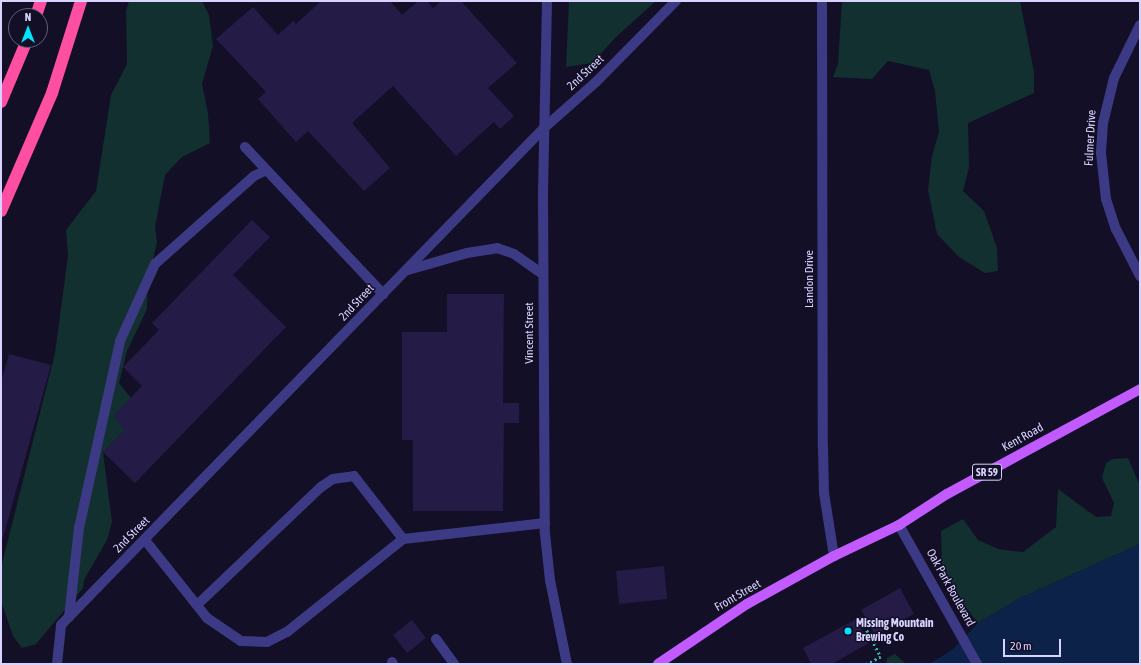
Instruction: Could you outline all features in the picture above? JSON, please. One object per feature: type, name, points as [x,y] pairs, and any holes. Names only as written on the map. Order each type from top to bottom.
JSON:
[{"type":"highway","points":[[1,211],[52,93],[81,1]]},
{"type":"highway","points":[[1,102],[24,48]]},
{"type":"main road","name":"Kent Road","points":[[834,556],[899,525],[947,494],[1140,389]]},
{"type":"main road","name":"Front Street","points":[[658,664],[747,604],[834,556]]},
{"type":"street","name":"Vincent Street","points":[[547,1],[544,128],[545,523],[550,580],[567,664]]},
{"type":"street","name":"2nd Street","points":[[57,664],[60,625],[145,540],[544,128],[596,82],[676,1]]},
{"type":"street","name":"Landon Drive","points":[[822,1],[823,447],[824,492],[834,556]]},
{"type":"street","name":"Fulmer Drive","points":[[1140,25],[1114,78],[1103,123],[1101,153],[1103,184],[1111,214],[1116,229],[1140,276]]},
{"type":"street","points":[[245,147],[384,294]]},
{"type":"street","points":[[69,617],[79,528],[120,341],[155,264],[254,176],[267,170]]},
{"type":"street","points":[[406,270],[466,253],[497,248],[514,254],[544,274]]},
{"type":"street","points":[[197,605],[320,487],[333,479],[354,476],[403,538]]},
{"type":"street","points":[[145,540],[207,618],[241,641],[267,642],[287,632],[403,538],[545,523]]},
{"type":"street","name":"Oak Park Boulevard","points":[[899,525],[977,664]]},
{"type":"street","points":[[436,639],[454,664]]},
{"type":"path","points":[[860,617],[881,656],[867,664]]},
{"type":"green space","points":[[129,1],[202,1],[209,15],[213,46],[202,84],[208,113],[210,143],[182,157],[165,175],[155,227],[157,242],[148,280],[147,309],[127,351],[119,383],[131,398],[124,431],[103,452],[112,522],[107,540],[84,580],[83,588],[36,644],[22,648],[13,636],[1,601],[1,568],[55,353],[68,256],[66,230],[96,191],[111,95],[127,64],[126,11]]},
{"type":"green space","points":[[569,1],[656,1],[617,36],[592,63],[566,67]]},
{"type":"green space","points":[[842,1],[1020,1],[1034,72],[1034,93],[968,123],[969,167],[963,191],[984,211],[997,248],[998,271],[985,273],[959,257],[937,234],[928,190],[932,156],[939,132],[935,91],[929,70],[888,61],[872,79],[833,77],[838,64]]},
{"type":"green space","points":[[1128,458],[1140,486],[1140,544],[1018,599],[978,623],[958,597],[942,564],[941,531],[963,519],[978,540],[998,549],[1023,552],[1056,527],[1058,489],[1096,517],[1111,516],[1114,503],[1102,478],[1106,463],[1113,459]]},
{"type":"green space","points":[[895,654],[906,664],[886,664],[887,658]]},
{"type":"water","points":[[1140,544],[1140,664],[929,664],[952,650],[978,623],[1018,599]]},
{"type":"building","points":[[321,1],[390,1],[402,15],[418,1],[427,1],[433,8],[441,1],[461,1],[517,63],[488,88],[514,116],[500,129],[494,122],[456,156],[393,86],[352,123],[390,168],[364,191],[308,131],[296,142],[258,99],[266,92],[216,39],[253,7],[278,35],[293,21],[296,24]]},
{"type":"building","points":[[252,220],[270,237],[233,275],[286,327],[135,483],[103,452],[124,431],[114,415],[142,386],[123,367],[159,330],[152,323]]},
{"type":"building","points":[[447,294],[504,294],[503,403],[519,403],[519,423],[504,423],[503,511],[413,511],[413,440],[402,440],[402,332],[447,332]]},
{"type":"building","points":[[9,354],[51,365],[1,545],[1,382]]},
{"type":"building","points":[[664,566],[667,599],[619,604],[616,571]]},
{"type":"building","points":[[900,588],[914,614],[875,635],[861,610]]},
{"type":"building","name":"Missing Mountain Brewing Co","points":[[856,619],[869,643],[832,664],[811,664],[803,648]]},
{"type":"building","points":[[412,620],[426,638],[407,653],[393,635]]},
{"type":"place","name":"Missing Mountain Brewing Co","points":[[848,631]]}]
